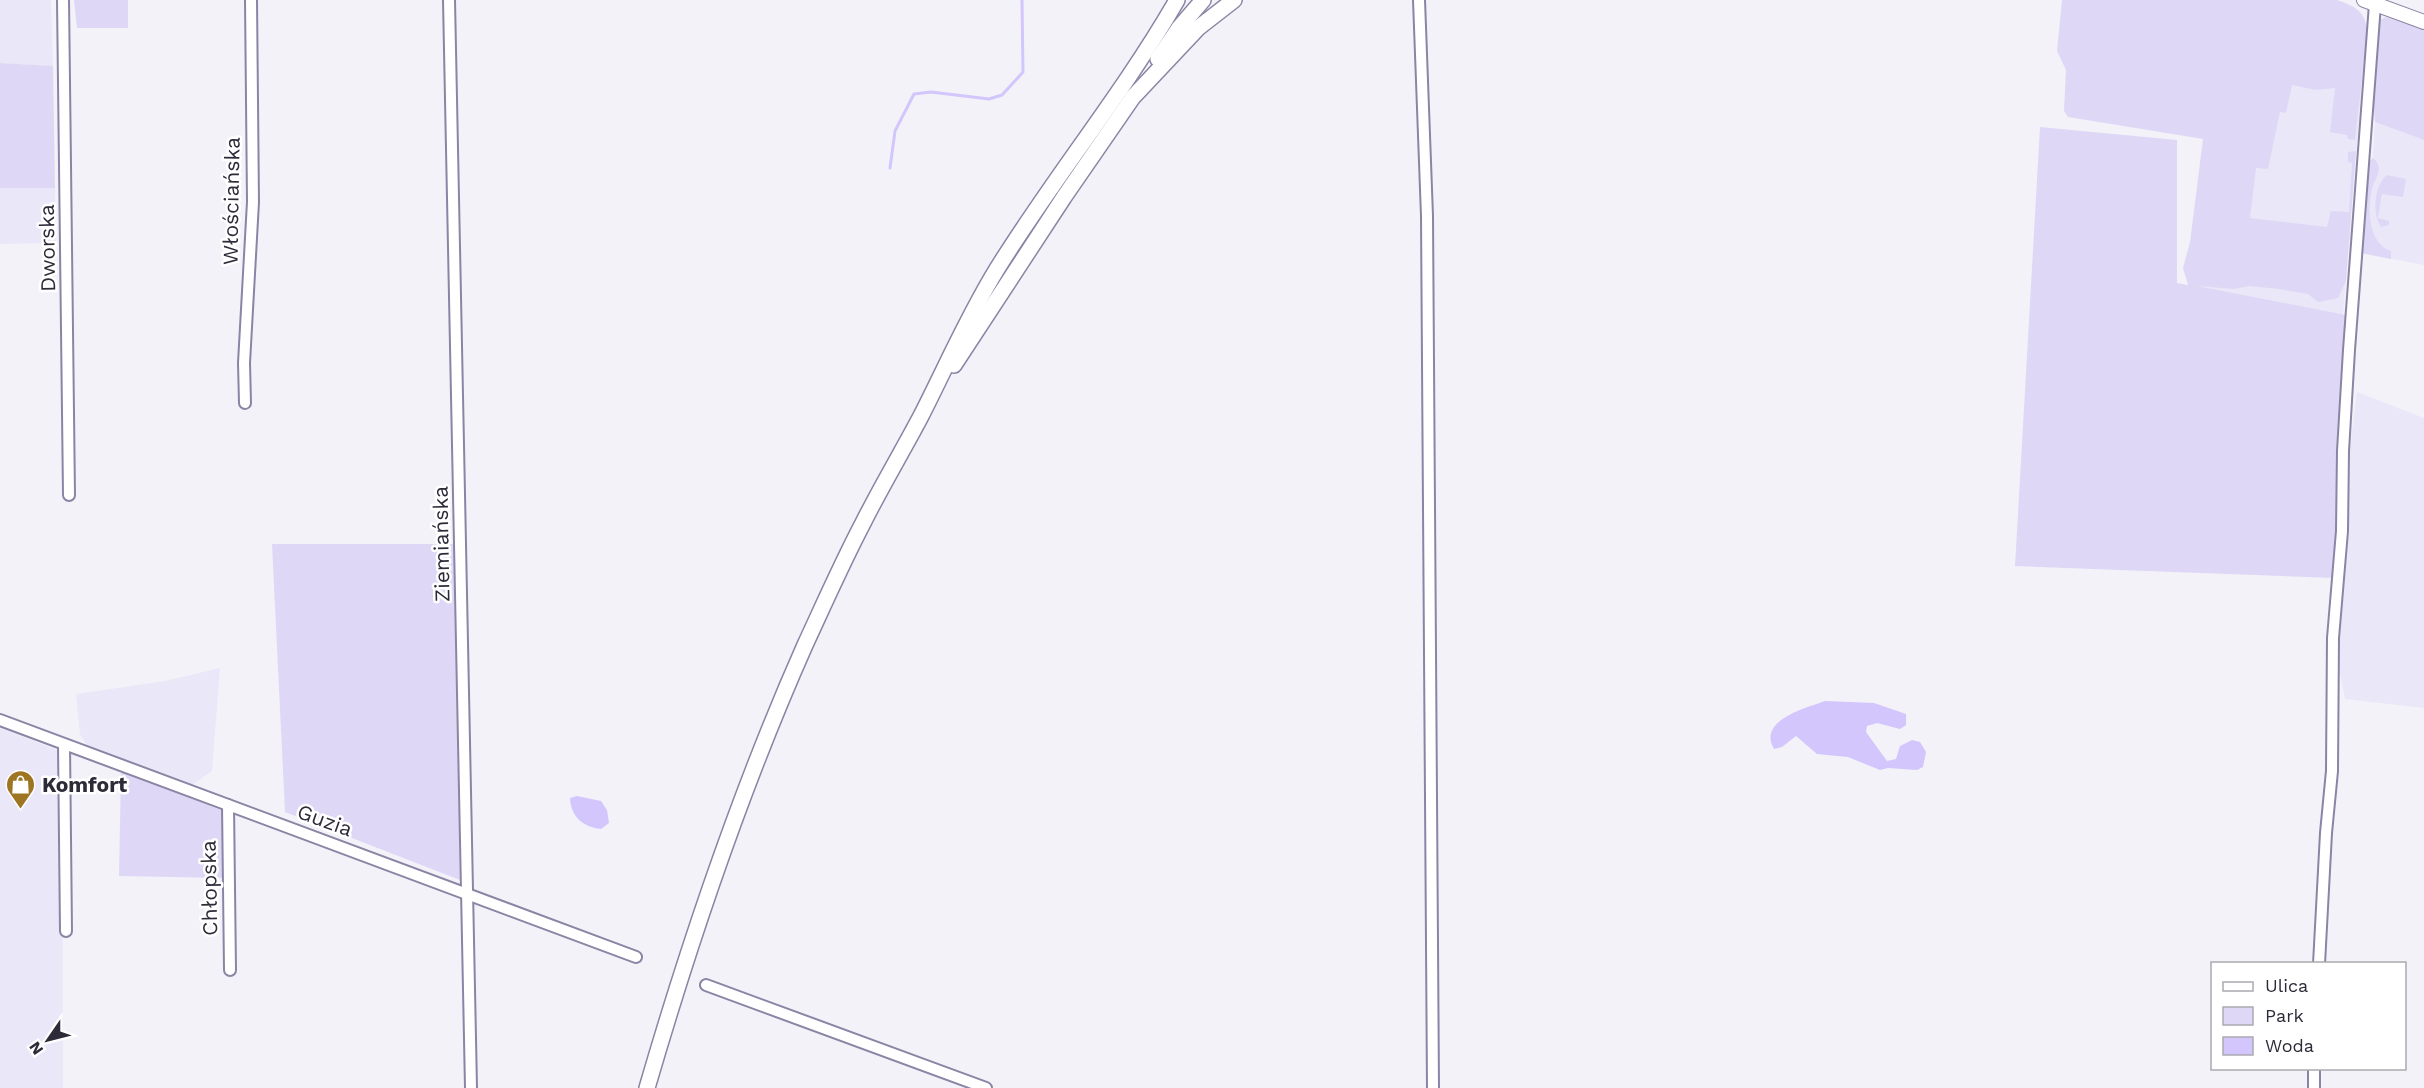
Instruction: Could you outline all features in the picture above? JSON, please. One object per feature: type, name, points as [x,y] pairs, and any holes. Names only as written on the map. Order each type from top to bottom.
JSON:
[{"type":"highway","points":[[1132,73],[1177,0]]},
{"type":"highway","points":[[647,1088],[675,991],[734,816],[819,616],[861,526],[996,270],[1050,188],[1132,73],[1191,0]]},
{"type":"highway","points":[[921,415],[1064,197],[1179,28],[1203,0]]},
{"type":"highway","points":[[1133,97],[1198,28],[1234,0]]},
{"type":"main road","points":[[2369,2],[2424,22]]},
{"type":"street","name":"Dworska","points":[[63,0],[69,495]]},
{"type":"street","name":"Włościańska","points":[[245,403],[244,363],[253,202],[251,0]]},
{"type":"street","name":"Ziemiańska","points":[[449,0],[471,1088]]},
{"type":"street","points":[[1419,0],[1427,216],[1433,1088]]},
{"type":"street","points":[[2319,962],[2332,771],[2332,638],[2342,531],[2343,450],[2369,2]]},
{"type":"street","name":"Guzia","points":[[0,720],[636,957]]},
{"type":"street","points":[[64,745],[66,931]]},
{"type":"street","name":"Chłopska","points":[[228,805],[230,970]]},
{"type":"street","points":[[706,985],[986,1088]]},
{"type":"street","points":[[2314,1070],[2314,1088]]},
{"type":"shaded area","points":[[0,0],[51,0],[53,66],[0,63]]},
{"type":"shaded area","points":[[2226,0],[2366,32],[2343,315],[2188,285]]},
{"type":"shaded area","points":[[2375,122],[2424,140],[2424,265],[2361,253],[2367,164],[2373,158]]},
{"type":"shaded area","points":[[0,188],[55,188],[56,243],[0,244]]},
{"type":"shaded area","points":[[2357,392],[2424,418],[2424,708],[2345,699],[2329,615]]},
{"type":"shaded area","points":[[220,668],[212,771],[191,786],[89,749],[80,734],[76,694],[165,681]]},
{"type":"shaded area","points":[[0,728],[62,752],[63,1088],[0,1088]]},
{"type":"green space","points":[[74,0],[128,0],[128,28],[77,28]]},
{"type":"green space","points":[[2062,0],[2337,0],[2359,11],[2365,20],[2367,33],[2355,140],[2348,139],[2347,135],[2330,132],[2335,88],[2316,90],[2292,85],[2286,113],[2280,112],[2268,169],[2256,168],[2250,218],[2327,227],[2331,211],[2349,212],[2352,163],[2348,162],[2348,152],[2356,151],[2346,281],[2338,298],[2318,302],[2308,294],[2279,289],[2249,286],[2234,289],[2197,286],[2351,316],[2333,578],[2015,566],[2040,127],[2177,140],[2177,283],[2188,285],[2183,268],[2190,242],[2203,139],[2068,117],[2064,111],[2066,70],[2057,51]]},
{"type":"green space","points":[[2386,17],[2424,29],[2424,140],[2375,122],[2372,85],[2376,29],[2379,20]]},
{"type":"green space","points":[[0,63],[53,66],[55,188],[0,188]]},
{"type":"green space","points":[[2373,158],[2378,163],[2379,170],[2372,188],[2371,224],[2377,240],[2391,251],[2391,259],[2361,253],[2367,164]]},
{"type":"green space","points":[[2387,175],[2406,179],[2403,197],[2382,194],[2378,218],[2389,221],[2389,225],[2381,227],[2376,215],[2376,200],[2379,186]]},
{"type":"green space","points":[[272,544],[455,544],[460,880],[285,812]]},
{"type":"green space","points":[[121,770],[223,811],[225,878],[119,876]]},
{"type":"water","points":[[1825,701],[1874,703],[1906,714],[1906,725],[1900,729],[1877,723],[1867,726],[1866,732],[1887,761],[1896,759],[1900,746],[1912,740],[1920,742],[1926,752],[1923,767],[1917,770],[1888,768],[1880,770],[1848,757],[1817,754],[1796,736],[1782,747],[1774,749],[1771,739],[1772,730],[1778,723],[1796,712]]},
{"type":"water","points":[[577,796],[601,801],[607,810],[609,823],[601,829],[584,824],[576,816],[571,805],[570,798]]},
{"type":"waterway","points":[[890,168],[895,131],[914,94],[931,92],[989,99],[1002,95],[1023,72],[1022,0]]},
{"type":"place","name":"Komfort","points":[[21,810]]}]
